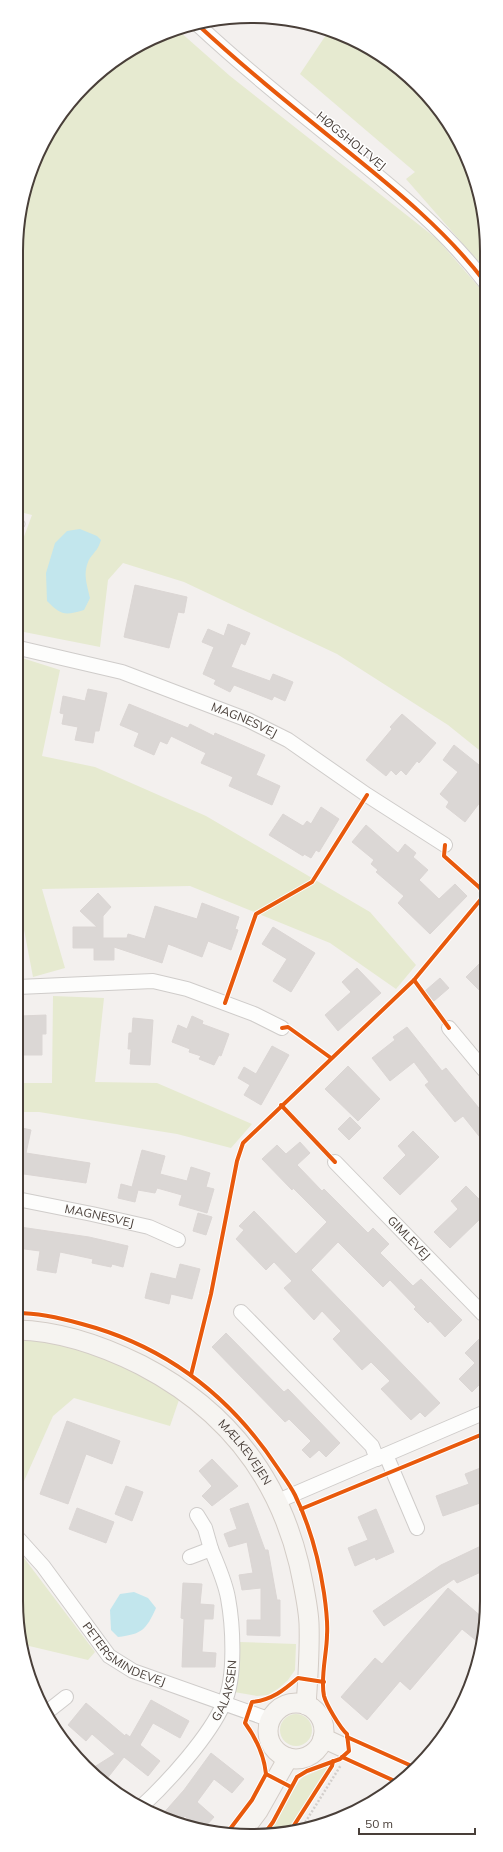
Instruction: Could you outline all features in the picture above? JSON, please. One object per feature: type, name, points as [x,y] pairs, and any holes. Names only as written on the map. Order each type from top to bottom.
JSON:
[{"type":"street","name":"HØGSHOLTVEJ","points":[[201,29],[249,72],[403,196],[468,260],[480,276]]},
{"type":"street","name":"MAGNESVEJ","points":[[23,649],[122,672],[248,720],[288,740],[367,796],[446,845]]},
{"type":"street","points":[[23,987],[153,981],[187,989],[254,1014],[282,1028]]},
{"type":"street","points":[[449,1028],[480,1065]]},
{"type":"street","name":"GIMLEVEJ","points":[[335,1162],[480,1311]]},
{"type":"street","name":"MAGNESVEJ","points":[[23,1200],[149,1227],[178,1240]]},
{"type":"street","points":[[241,1312],[381,1457],[416,1528]]},
{"type":"street","name":"MÆLKEVEJEN","points":[[23,1331],[70,1338],[113,1351],[154,1372],[192,1396],[216,1417],[239,1441],[267,1480],[278,1501],[292,1535],[302,1577],[309,1623],[306,1705]]},
{"type":"street","points":[[278,1501],[480,1414]]},
{"type":"street","name":"GALAKSEN","points":[[145,1802],[182,1764],[224,1703],[229,1688],[232,1646],[228,1597],[204,1528],[197,1515]]},
{"type":"street","name":"PETERSMINDEVEJ","points":[[23,1544],[43,1566],[109,1656],[133,1671],[271,1720]]},
{"type":"street","points":[[190,1557],[211,1549]]},
{"type":"street","points":[[51,1709],[66,1697]]},
{"type":"street","points":[[292,1703],[306,1705],[312,1708],[321,1718],[324,1732],[323,1738],[317,1749],[307,1757],[295,1759],[288,1758],[277,1751],[270,1740],[269,1726],[271,1720],[279,1709],[285,1705],[292,1703]]},
{"type":"street","points":[[323,1738],[345,1755],[400,1774]]},
{"type":"street","points":[[245,1829],[258,1812],[288,1758]]},
{"type":"path","points":[[305,1823],[342,1764],[345,1755]]},
{"type":"green space","points":[[182,34],[230,76],[437,239],[480,288],[480,751],[448,725],[337,654],[184,582],[123,563],[108,580],[100,647],[23,632],[23,539],[32,515],[23,513],[23,237],[27,207],[35,178],[40,164],[54,137],[70,112],[90,90],[112,70],[137,54],[164,40]]},
{"type":"green space","points":[[326,35],[339,40],[366,54],[391,70],[413,90],[433,112],[449,137],[463,164],[476,207],[480,237],[480,263],[406,179],[415,172],[300,74]]},
{"type":"green space","points":[[23,658],[60,670],[42,756],[95,767],[206,816],[370,912],[416,965],[396,989],[330,943],[190,886],[42,889],[65,968],[33,977],[23,924]]},
{"type":"green space","points":[[53,996],[104,998],[95,1082],[157,1083],[252,1124],[231,1148],[177,1134],[39,1112],[23,1112],[23,1083],[52,1083]]},
{"type":"green space","points":[[23,1339],[75,1345],[111,1358],[180,1397],[170,1426],[74,1398],[53,1416],[23,1483]]},
{"type":"green space","points":[[23,1557],[95,1652],[88,1660],[27,1646],[23,1615]]},
{"type":"green space","points":[[240,1642],[296,1644],[295,1670],[288,1680],[268,1695],[257,1696],[234,1692]]},
{"type":"green space","points":[[296,1714],[307,1719],[312,1730],[307,1741],[296,1746],[285,1741],[280,1730],[285,1719]]},
{"type":"green space","points":[[331,1765],[291,1826],[270,1828],[299,1781],[303,1777]]},
{"type":"water","points":[[80,529],[97,536],[101,540],[86,568],[86,578],[90,598],[84,610],[72,613],[63,613],[47,601],[46,573],[55,543],[67,531]]},
{"type":"water","points":[[134,1592],[148,1598],[156,1608],[146,1626],[142,1630],[133,1634],[118,1637],[111,1630],[110,1610],[120,1594]]},
{"type":"building","points":[[135,585],[187,597],[184,613],[178,612],[169,648],[124,637]]},
{"type":"building","points":[[228,624],[250,633],[245,645],[241,643],[231,667],[270,681],[273,674],[293,682],[285,701],[274,696],[272,700],[234,685],[230,692],[214,684],[216,680],[203,674],[214,647],[202,642],[208,629],[224,636]]},
{"type":"building","points":[[88,689],[107,693],[99,731],[95,731],[93,743],[75,740],[78,727],[62,724],[64,714],[60,713],[63,696],[85,701]]},
{"type":"building","points":[[129,704],[188,728],[190,724],[214,736],[215,733],[265,755],[256,775],[280,786],[272,805],[229,786],[233,777],[201,763],[206,753],[171,736],[167,744],[160,741],[154,755],[134,746],[139,733],[120,725]]},
{"type":"building","points":[[402,714],[436,743],[419,763],[417,761],[406,775],[401,770],[396,775],[391,770],[386,776],[366,760],[392,729],[390,727]]},
{"type":"building","points":[[454,745],[480,766],[480,802],[465,822],[446,807],[449,802],[440,794],[458,772],[443,760]]},
{"type":"building","points":[[321,807],[339,819],[319,852],[316,850],[311,858],[304,854],[303,856],[269,835],[283,814],[303,826],[307,821],[311,824]]},
{"type":"building","points":[[366,825],[398,853],[405,844],[416,853],[413,857],[428,870],[419,880],[439,899],[455,884],[467,896],[430,934],[398,903],[404,896],[376,872],[378,870],[371,864],[374,860],[352,842]]},
{"type":"building","points":[[98,893],[111,907],[103,916],[103,938],[127,938],[128,934],[145,939],[155,906],[197,919],[202,903],[239,917],[235,929],[238,930],[231,950],[208,941],[202,957],[168,944],[162,963],[114,947],[114,960],[94,960],[94,948],[73,948],[73,927],[97,927],[80,911]]},
{"type":"building","points":[[273,927],[315,953],[291,992],[273,981],[287,959],[262,944]]},
{"type":"building","points":[[480,963],[480,991],[466,977]]},
{"type":"building","points":[[357,968],[381,993],[338,1031],[325,1015],[351,992],[342,982]]},
{"type":"building","points":[[440,978],[449,988],[434,1001],[425,991]]},
{"type":"building","points":[[46,1015],[46,1034],[42,1034],[42,1055],[23,1055],[23,1016]]},
{"type":"building","points":[[192,1016],[203,1021],[202,1024],[229,1034],[221,1056],[219,1055],[214,1065],[199,1059],[201,1056],[189,1052],[190,1049],[172,1042],[178,1025],[187,1029]]},
{"type":"building","points":[[133,1018],[153,1020],[150,1065],[130,1064],[131,1049],[128,1049],[129,1033],[132,1033]]},
{"type":"building","points":[[407,1027],[442,1071],[446,1068],[480,1109],[480,1137],[463,1116],[455,1122],[425,1085],[429,1082],[414,1062],[390,1081],[372,1058],[395,1040],[393,1037]]},
{"type":"building","points":[[272,1046],[289,1055],[261,1105],[244,1095],[250,1085],[238,1078],[244,1067],[256,1074]]},
{"type":"building","points":[[348,1066],[380,1099],[358,1121],[325,1089]]},
{"type":"building","points":[[350,1117],[361,1128],[349,1140],[338,1129]]},
{"type":"building","points":[[23,1128],[31,1130],[26,1153],[90,1163],[86,1183],[23,1174]]},
{"type":"building","points":[[413,1131],[439,1157],[400,1195],[383,1178],[406,1155],[398,1146]]},
{"type":"building","points":[[300,1142],[310,1153],[297,1165],[322,1191],[324,1189],[368,1233],[373,1228],[389,1244],[380,1253],[413,1286],[421,1279],[462,1320],[445,1337],[430,1321],[428,1323],[414,1309],[416,1307],[390,1280],[383,1287],[338,1242],[311,1270],[440,1403],[425,1417],[420,1412],[411,1420],[381,1389],[390,1381],[371,1362],[362,1370],[333,1339],[341,1331],[322,1311],[314,1320],[284,1288],[292,1281],[274,1262],[266,1270],[236,1239],[244,1230],[239,1226],[254,1211],[296,1254],[327,1222],[293,1188],[292,1190],[262,1159],[277,1145],[286,1154]]},
{"type":"building","points":[[142,1150],[165,1156],[160,1174],[187,1181],[191,1167],[210,1173],[206,1187],[214,1189],[207,1213],[179,1205],[182,1195],[157,1188],[155,1193],[138,1190],[135,1202],[118,1198],[121,1184],[132,1187]]},
{"type":"building","points":[[466,1186],[480,1200],[480,1219],[450,1248],[434,1232],[458,1209],[451,1201]]},
{"type":"building","points":[[198,1213],[212,1217],[206,1235],[193,1231]]},
{"type":"building","points":[[23,1227],[89,1237],[128,1246],[123,1267],[112,1264],[111,1267],[92,1263],[93,1259],[60,1252],[56,1273],[37,1270],[40,1251],[23,1249]]},
{"type":"building","points":[[180,1264],[200,1269],[192,1299],[171,1294],[169,1304],[145,1298],[151,1273],[176,1279]]},
{"type":"building","points":[[226,1333],[284,1392],[288,1389],[340,1443],[326,1457],[319,1450],[310,1458],[302,1450],[311,1441],[289,1419],[285,1422],[212,1347]]},
{"type":"building","points":[[480,1338],[480,1384],[472,1392],[459,1379],[475,1363],[465,1353]]},
{"type":"building","points":[[67,1421],[120,1441],[112,1464],[86,1454],[68,1504],[40,1494]]},
{"type":"building","points":[[212,1459],[238,1486],[212,1506],[202,1496],[212,1486],[199,1471]]},
{"type":"building","points":[[480,1468],[480,1503],[443,1516],[436,1496],[469,1484],[465,1474]]},
{"type":"building","points":[[126,1486],[143,1492],[132,1521],[115,1514]]},
{"type":"building","points":[[248,1503],[265,1550],[268,1550],[277,1600],[280,1600],[280,1636],[247,1635],[247,1620],[261,1620],[261,1588],[242,1590],[239,1575],[253,1573],[247,1542],[229,1547],[224,1534],[237,1529],[230,1509]]},
{"type":"building","points":[[77,1508],[114,1522],[106,1543],[69,1529]]},
{"type":"building","points":[[376,1509],[394,1552],[376,1560],[375,1557],[355,1566],[348,1548],[368,1540],[358,1517]]},
{"type":"building","points":[[480,1546],[480,1572],[457,1583],[454,1579],[384,1626],[373,1611],[441,1565]]},
{"type":"building","points":[[183,1583],[202,1584],[200,1604],[214,1605],[213,1619],[204,1619],[202,1652],[216,1653],[215,1667],[182,1667],[184,1619],[181,1618]]},
{"type":"building","points":[[448,1588],[480,1615],[477,1641],[462,1629],[410,1690],[400,1681],[367,1720],[341,1697],[375,1658],[382,1664]]},
{"type":"building","points":[[151,1700],[189,1721],[180,1738],[153,1723],[140,1745],[160,1761],[148,1776],[124,1757],[108,1778],[95,1767],[115,1754],[92,1734],[86,1741],[68,1725],[86,1703],[125,1736],[126,1734],[130,1737]]},
{"type":"building","points":[[211,1753],[244,1779],[232,1793],[214,1779],[197,1802],[214,1817],[207,1825],[190,1820],[185,1816],[183,1818],[164,1812],[184,1790]]},
{"type":"cycle path","points":[[202,28],[265,84],[375,173],[414,207],[451,243],[480,276]]},
{"type":"cycle path","points":[[225,1003],[256,914],[312,882],[367,795]]},
{"type":"cycle path","points":[[445,845],[444,856],[480,888]]},
{"type":"cycle path","points":[[191,1375],[211,1294],[237,1161],[243,1143],[414,980],[480,900]]},
{"type":"cycle path","points":[[414,980],[449,1028]]},
{"type":"cycle path","points":[[282,1028],[288,1027],[331,1058]]},
{"type":"cycle path","points":[[281,1105],[335,1162]]},
{"type":"cycle path","points":[[23,1313],[50,1316],[82,1324],[141,1346],[168,1360],[217,1396],[238,1418],[259,1441],[295,1495],[313,1543],[324,1593],[327,1614],[327,1642],[323,1674],[324,1696],[334,1716],[347,1734],[349,1751],[340,1759],[307,1771],[297,1777],[268,1829]]},
{"type":"cycle path","points":[[301,1509],[480,1435]]},
{"type":"cycle path","points":[[291,1787],[266,1774],[259,1747],[245,1723],[252,1702],[272,1697],[298,1678],[324,1682]]},
{"type":"cycle path","points":[[347,1737],[410,1765]]},
{"type":"cycle path","points":[[342,1757],[393,1780]]},
{"type":"cycle path","points":[[294,1825],[332,1766],[333,1761]]},
{"type":"cycle path","points":[[231,1828],[252,1800],[266,1774]]}]
